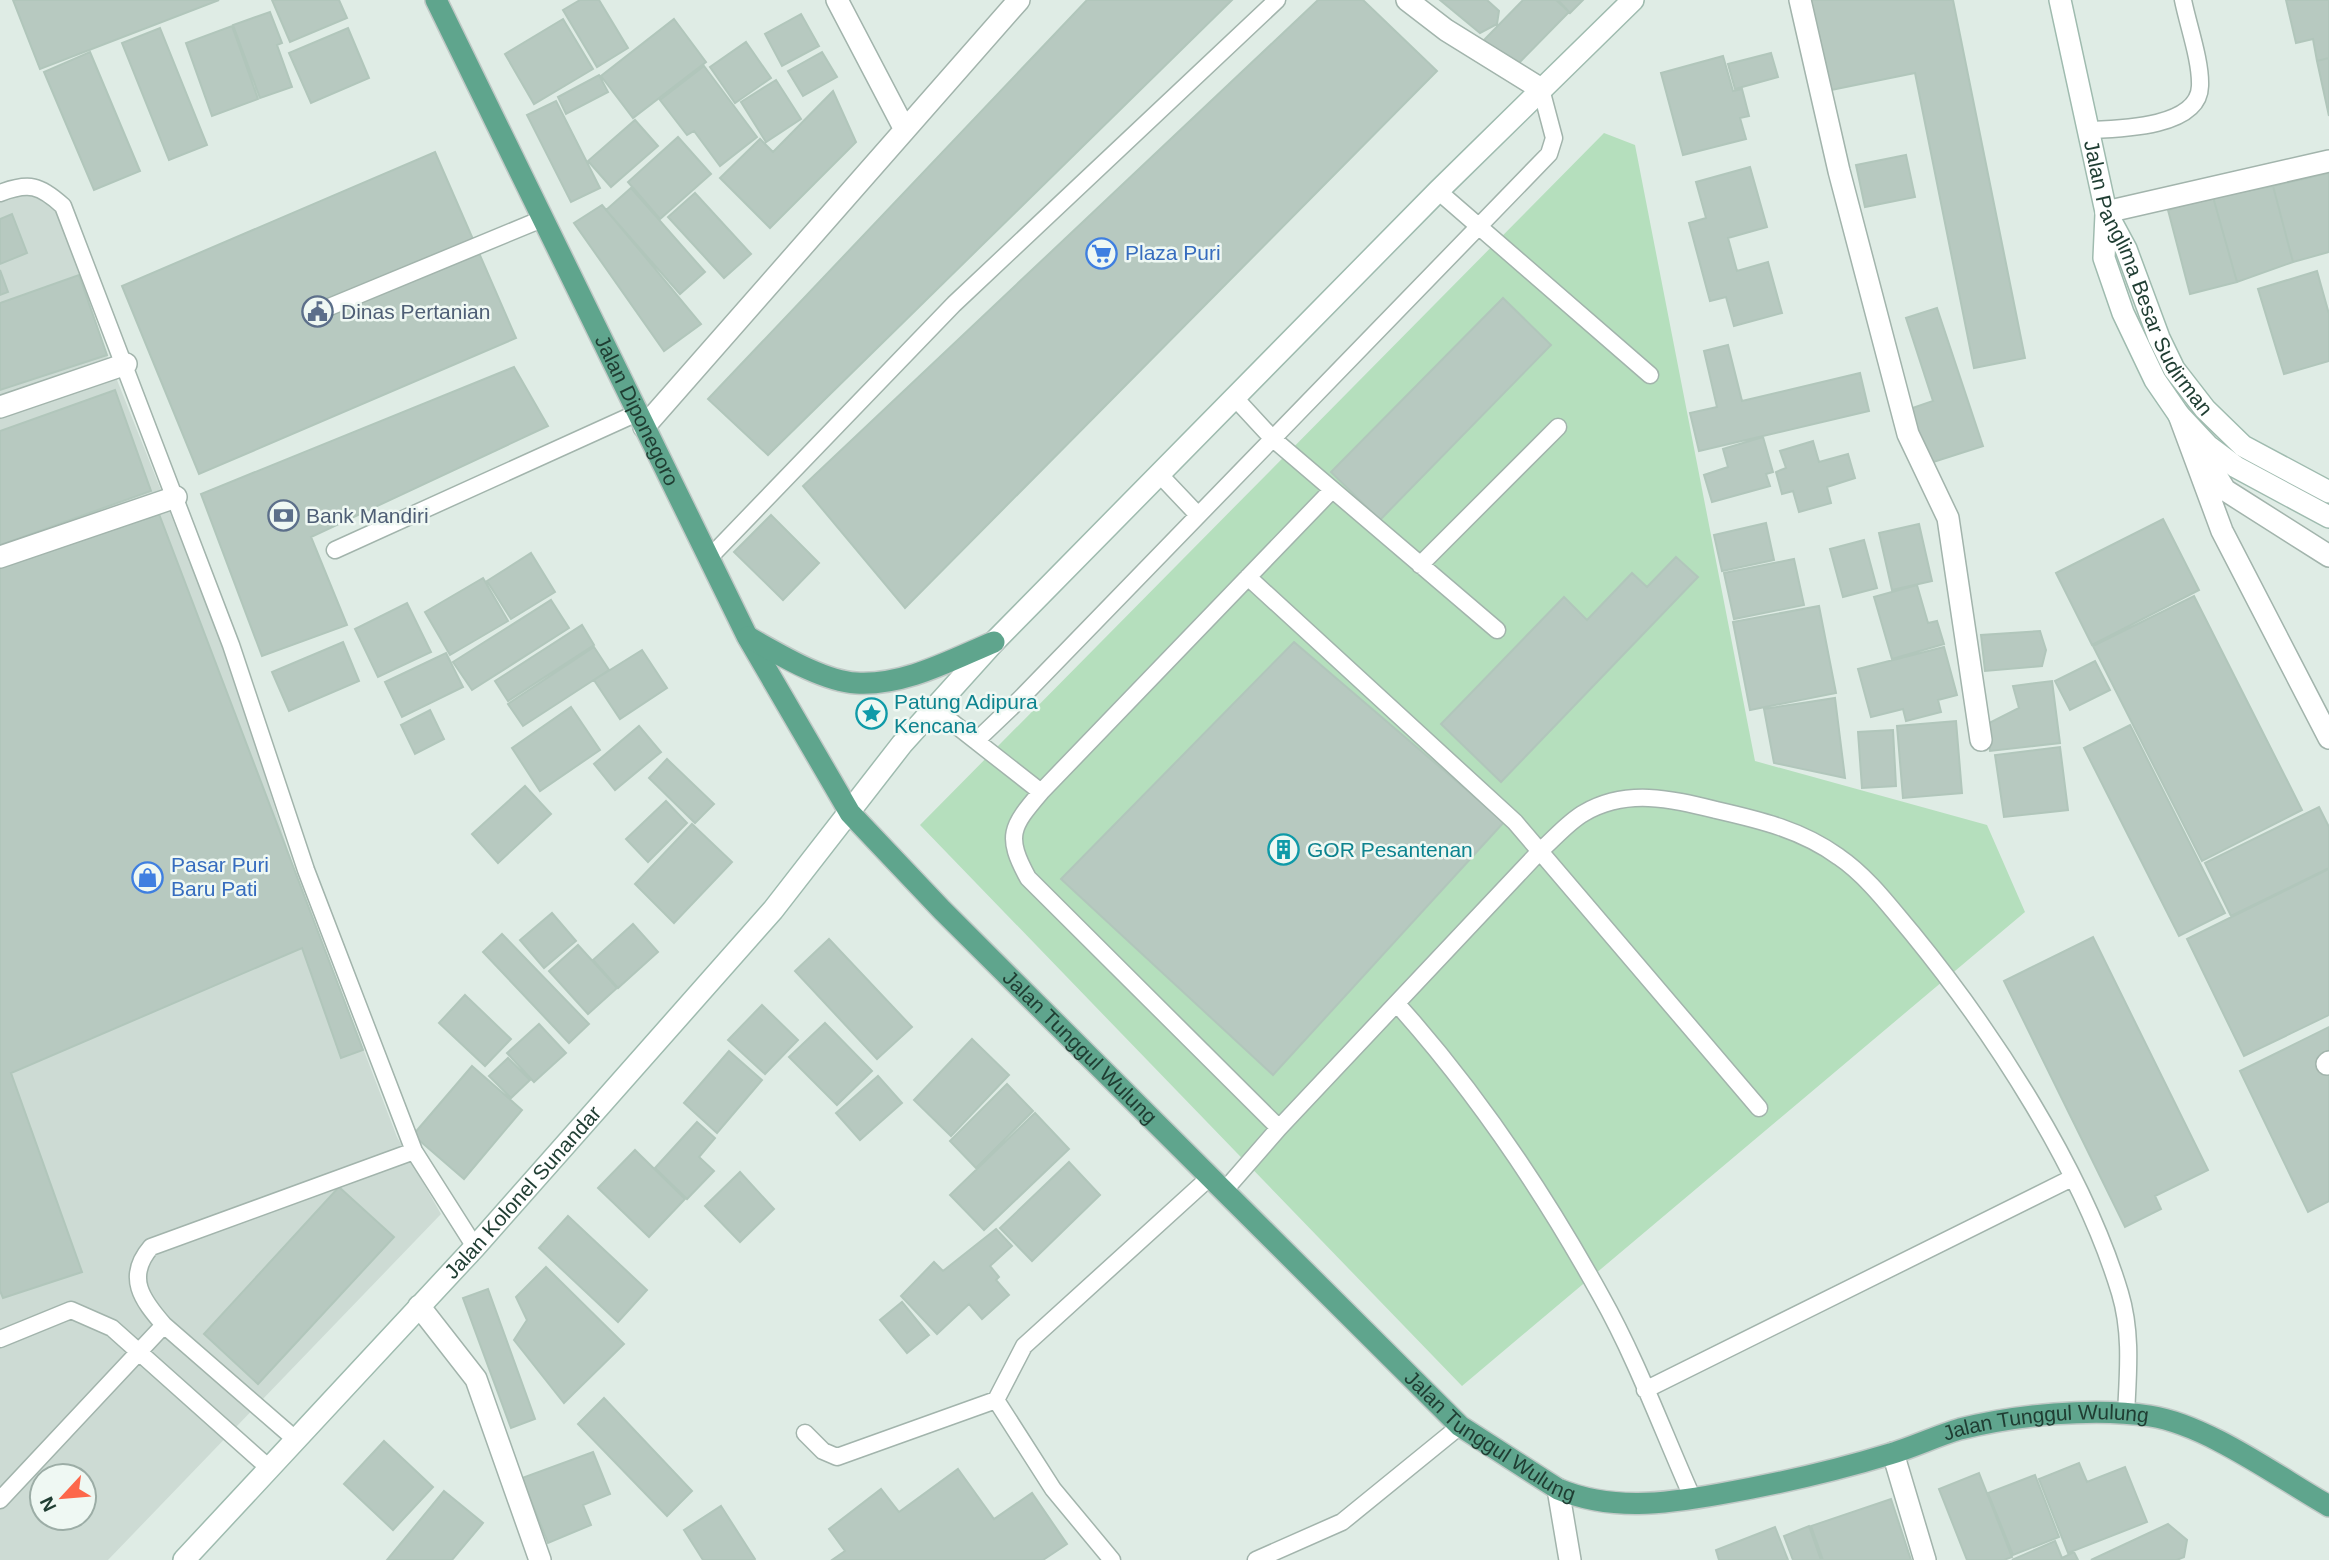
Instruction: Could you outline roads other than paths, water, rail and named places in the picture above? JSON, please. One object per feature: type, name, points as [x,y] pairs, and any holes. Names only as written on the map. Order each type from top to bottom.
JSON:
[{"type":"main road","name":"Jalan Diponegoro","points":[[436,0],[747,636],[850,813]]},
{"type":"main road","points":[[747,636],[798,666],[855,683],[913,676],[994,642]]},
{"type":"main road","name":"Jalan Tunggul Wulung","points":[[850,813],[942,911],[1460,1426],[1558,1489],[1607,1503],[1660,1504],[1784,1483],[1893,1453],[1959,1430],[2015,1418],[2126,1414],[2151,1416],[2194,1428],[2329,1506]]},
{"type":"street","points":[[837,0],[904,128]]},
{"type":"street","points":[[641,420],[1019,0]]},
{"type":"street","points":[[1407,0],[1446,30],[1541,89]]},
{"type":"street","name":"Jalan Kolonel Sunandar","points":[[184,1560],[475,1247],[773,910],[934,708],[994,642],[1438,191],[1633,0]]},
{"type":"street","points":[[1800,0],[1839,171],[1908,434],[1948,518],[1981,740]]},
{"type":"street","name":"Jalan Panglima Besar Sudirman","points":[[2060,0],[2106,212],[2126,249],[2159,338],[2175,369],[2205,409],[2243,446],[2329,492]]},
{"type":"street","points":[[2329,160],[2106,212],[2104,258],[2123,313],[2155,380],[2225,490],[2329,556]]},
{"type":"street","points":[[0,407],[126,364]]},
{"type":"street","points":[[2179,415],[2208,446],[2236,467],[2329,517]]},
{"type":"street","points":[[2179,415],[2222,531],[2329,738]]},
{"type":"street","points":[[0,557],[176,497]]},
{"type":"street","points":[[419,1306],[476,1378],[540,1560]]},
{"type":"street","points":[[1893,1453],[1925,1560]]},
{"type":"street","points":[[1558,1489],[1570,1560]]},
{"type":"lane","points":[[709,558],[954,304],[1277,0]]},
{"type":"lane","points":[[2088,130],[2125,129],[2163,122],[2189,111],[2201,88],[2183,0]]},
{"type":"lane","points":[[976,741],[1549,154],[1554,138],[1541,89]]},
{"type":"lane","points":[[0,193],[20,185],[46,190],[63,206],[232,645],[306,870],[414,1151],[475,1247]]},
{"type":"lane","points":[[1438,191],[1650,375]]},
{"type":"lane","points":[[322,310],[542,219]]},
{"type":"lane","points":[[1236,398],[1272,438],[1497,631]]},
{"type":"lane","points":[[335,550],[641,420]]},
{"type":"lane","points":[[1420,565],[1558,427]]},
{"type":"lane","points":[[1160,475],[1197,514]]},
{"type":"lane","points":[[1279,1128],[1028,878],[1016,856],[1012,838],[1016,822],[1041,792],[1332,490]]},
{"type":"lane","points":[[1248,577],[1515,822],[1759,1108]]},
{"type":"lane","points":[[934,708],[1041,792]]},
{"type":"lane","points":[[806,1433],[822,1451],[837,1457],[996,1401],[1024,1346],[1217,1184],[1279,1128],[1398,1005],[1540,851],[1582,814],[1614,799],[1662,797],[1781,825],[1839,856],[1897,916],[1961,993],[2021,1087],[2072,1178],[2104,1246],[2121,1296],[2130,1349],[2126,1414]]},
{"type":"lane","points":[[1398,1005],[1450,1066],[1526,1175],[1602,1297],[1693,1499]]},
{"type":"lane","points":[[296,1439],[164,1325],[146,1304],[138,1285],[139,1261],[151,1247],[414,1151]]},
{"type":"lane","points":[[1645,1390],[2072,1178]]},
{"type":"lane","points":[[0,1339],[72,1310],[112,1328],[269,1468]]},
{"type":"lane","points":[[0,1500],[164,1325]]},
{"type":"lane","points":[[996,1401],[1053,1489],[1112,1560]]},
{"type":"lane","points":[[1255,1560],[1342,1522],[1460,1426]]},
{"type":"place","name":"Plaza Puri","points":[[1102,253]]},
{"type":"place","name":"Dinas Pertanian","points":[[318,312]]},
{"type":"place","name":"Bank Mandiri","points":[[283,516]]},
{"type":"place","name":"Patung Adipura Kencana","points":[[871,714]]},
{"type":"place","name":"GOR Pesantenan","points":[[1284,850]]},
{"type":"place","name":"Pasar Puri Baru Pati","points":[[148,877]]}]
